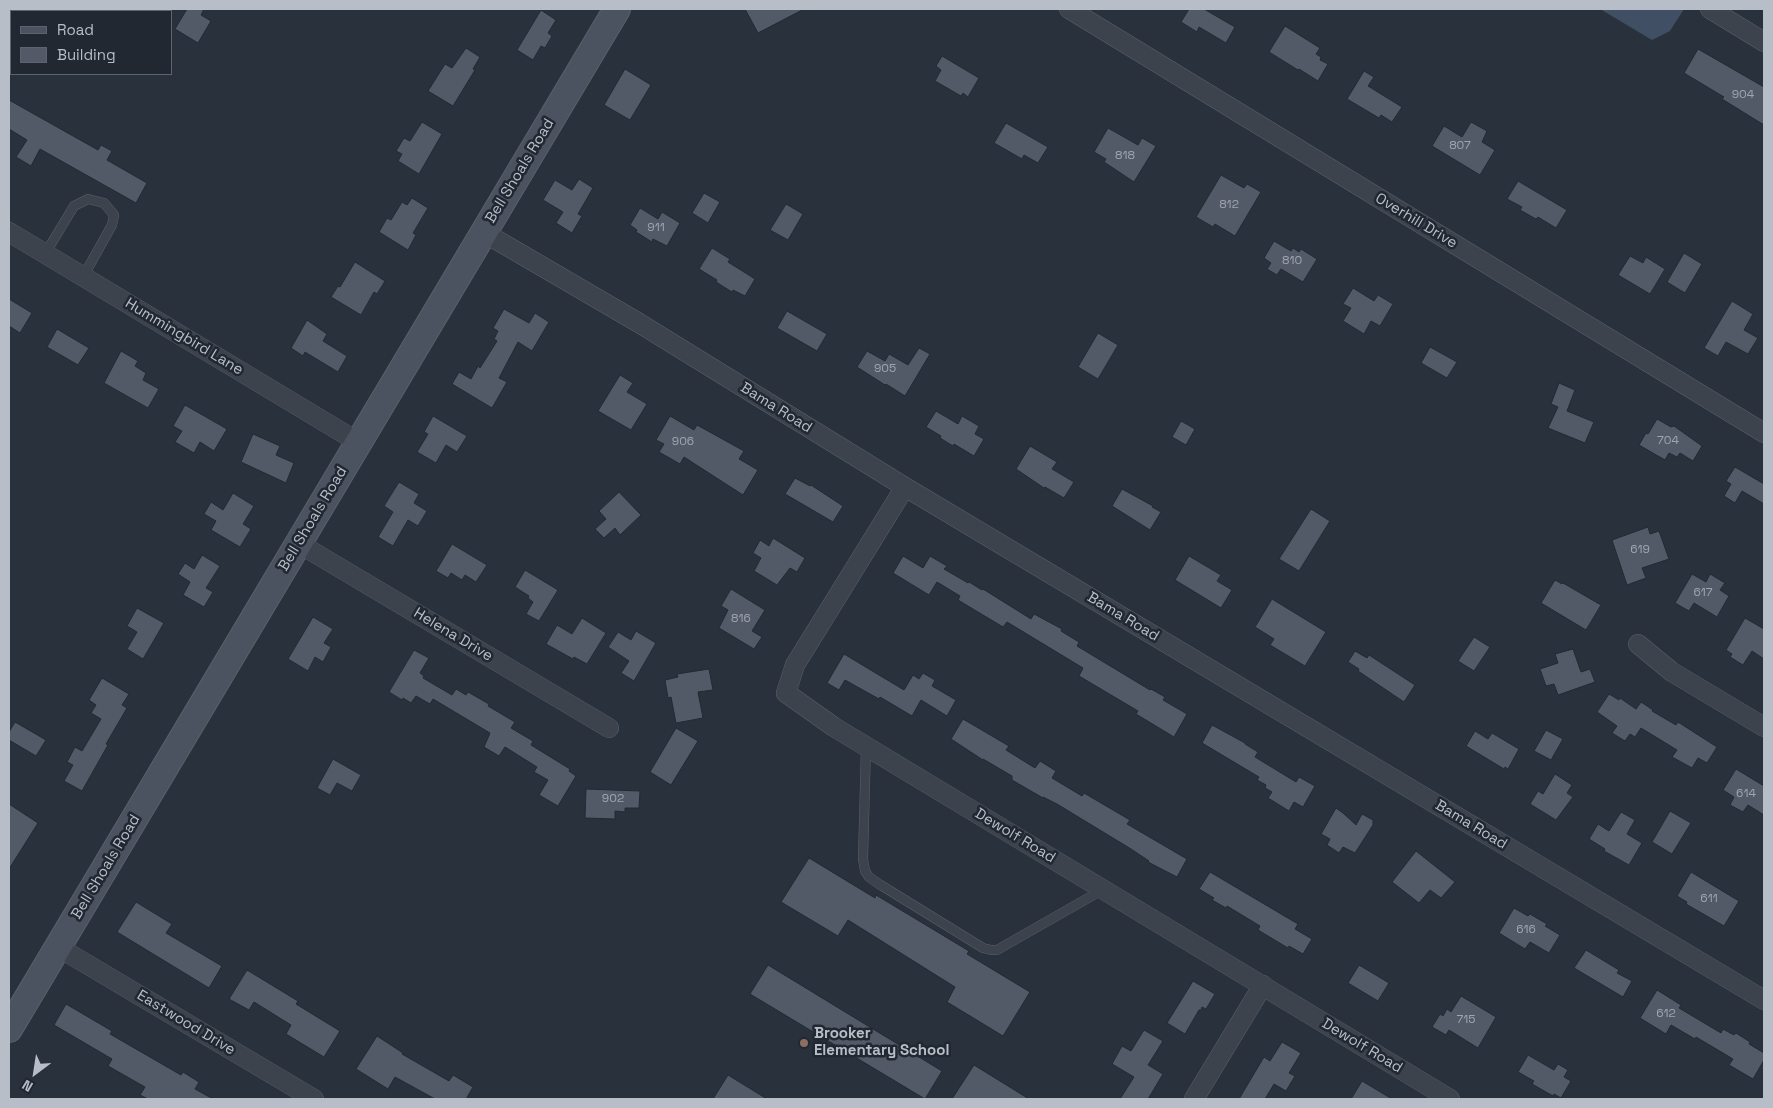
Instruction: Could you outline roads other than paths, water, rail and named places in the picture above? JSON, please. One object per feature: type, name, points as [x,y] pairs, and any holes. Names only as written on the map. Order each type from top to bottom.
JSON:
[{"type":"main road","name":"Bell Shoals Road","points":[[9,1029],[617,9]]},
{"type":"street","name":"Overhill Drive","points":[[1069,9],[1764,433]]},
{"type":"street","points":[[1710,9],[1764,42]]},
{"type":"street","name":"Hummingbird Lane","points":[[9,232],[358,442]]},
{"type":"street","name":"Bama Road","points":[[483,232],[639,323],[905,487],[1764,1000]]},
{"type":"street","name":"Dewolf Road","points":[[905,487],[795,665],[786,694],[834,727],[1262,985],[1437,1096]]},
{"type":"street","name":"Helena Drive","points":[[298,543],[609,728]]},
{"type":"street","points":[[1638,644],[1672,672],[1764,727]]},
{"type":"street","name":"Eastwood Drive","points":[[58,947],[314,1099]]},
{"type":"street","points":[[1194,1099],[1262,985]]},
{"type":"lane","points":[[45,254],[74,206],[88,199],[104,203],[114,215],[112,225],[83,277]]},
{"type":"lane","points":[[866,746],[863,859],[865,871],[869,877],[879,884],[982,948],[997,950],[1104,889]]},
{"type":"water","points":[[1600,9],[1684,9],[1670,31],[1652,40]]},
{"type":"place","name":"Brooker Elementary School","points":[[804,1043]]}]
